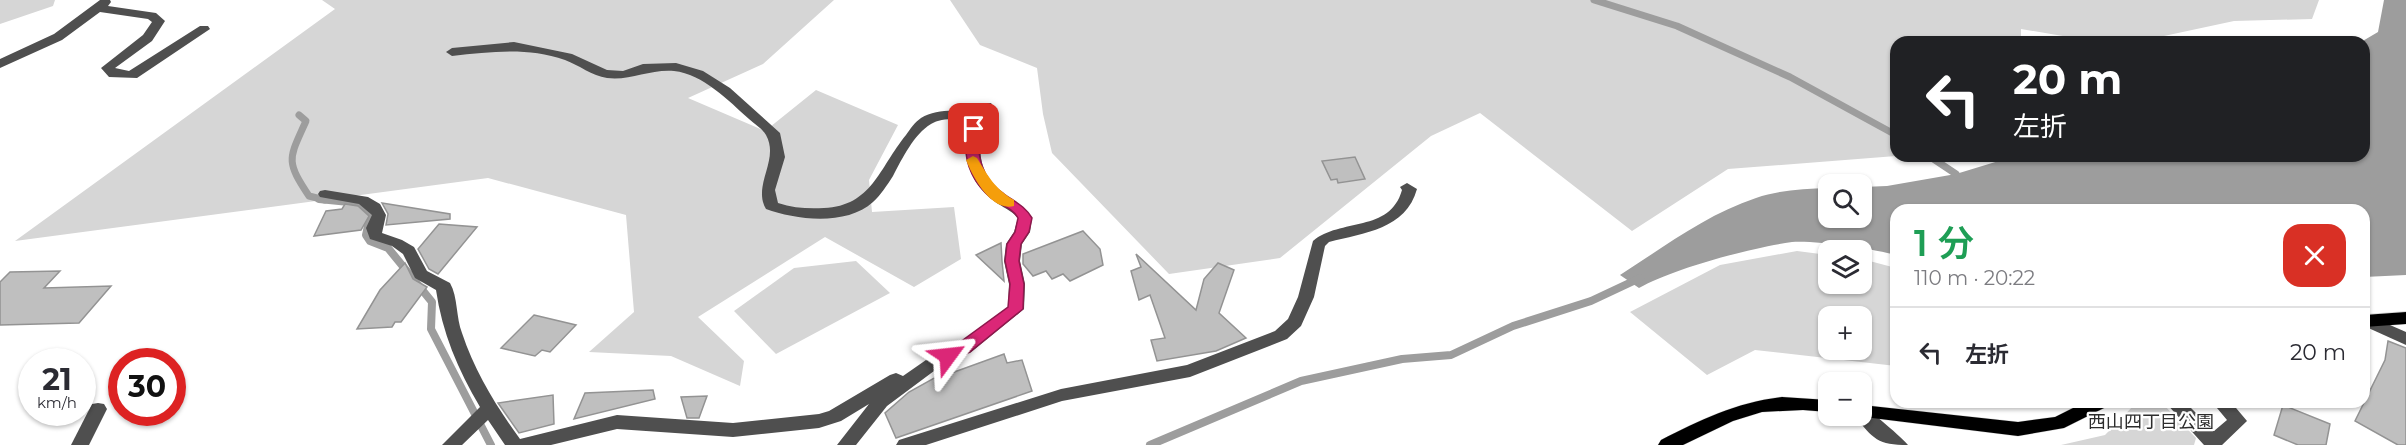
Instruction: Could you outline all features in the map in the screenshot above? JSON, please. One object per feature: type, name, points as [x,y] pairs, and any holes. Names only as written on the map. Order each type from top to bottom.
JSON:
[{"type":"main road","points":[[2370,321],[2406,318]]},
{"type":"main road","points":[[1668,445],[1723,417],[1760,404],[1784,401],[1818,405]]},
{"type":"main road","points":[[1872,413],[2018,429],[2058,423],[2088,408]]},
{"type":"street","points":[[0,64],[58,37],[103,4],[152,16],[159,21],[148,38],[107,68],[114,74],[132,75],[204,29]]},
{"type":"street","points":[[452,52],[514,46],[568,57],[605,74],[624,75],[643,68],[676,67],[698,74],[725,91],[773,133],[778,157],[768,190],[771,206],[803,213],[846,213],[855,208],[879,188],[905,143],[928,119],[984,111],[974,129],[971,145],[973,161],[979,177],[996,196],[1021,210],[1025,218],[1022,232],[1014,244],[1012,261],[1017,284],[1016,309],[965,348],[932,364],[905,373],[836,416],[819,421],[732,430],[617,423],[523,445]]},
{"type":"street","points":[[905,445],[1061,395],[1190,371],[1281,335],[1295,322],[1306,297],[1318,244],[1324,239],[1390,219],[1409,199],[1410,189],[1407,187]]},
{"type":"street","points":[[324,194],[367,199],[374,204],[379,215],[374,228],[375,236],[397,243],[409,251],[421,274],[444,287],[446,313],[454,343],[489,408],[515,445]]},
{"type":"street","points":[[2370,323],[2406,339]]},
{"type":"street","points":[[846,445],[881,401],[932,364]]},
{"type":"street","points":[[458,438],[489,408]]},
{"type":"street","points":[[2180,408],[2213,444],[2238,421],[2226,408]]},
{"type":"street","points":[[80,445],[98,409]]},
{"type":"street","points":[[1872,424],[1899,445]]},
{"type":"green space","points":[[0,0],[55,0],[53,6],[0,24]]},
{"type":"green space","points":[[322,0],[834,0],[763,64],[688,98],[765,131],[816,90],[898,125],[869,180],[872,212],[954,207],[961,259],[914,287],[825,237],[698,317],[744,361],[740,386],[671,356],[589,352],[634,312],[626,215],[488,178],[15,241],[335,9]]},
{"type":"green space","points":[[950,0],[2319,0],[2312,19],[2234,21],[2164,36],[2062,36],[2021,29],[2021,36],[1890,36],[1890,156],[1728,169],[1632,231],[1480,113],[1431,136],[1280,258],[1169,274],[1052,153],[1043,114],[1037,68],[980,45]]},
{"type":"green space","points":[[1797,251],[1818,254],[1818,294],[1872,294],[1872,262],[1890,266],[1890,365],[1843,360],[1872,360],[1872,306],[1818,306],[1818,357],[1755,350],[1707,375],[1630,312],[1720,265]]},
{"type":"green space","points":[[856,261],[890,293],[776,354],[734,311],[794,268]]},
{"type":"green space","name":"西山四丁目公園","points":[[2131,408],[2167,408],[2196,438],[2194,445],[2061,445],[2105,435]]},
{"type":"shaded area","points":[[2384,0],[2406,0],[2406,275],[2370,277],[2370,204],[1890,204],[1890,254],[1872,250],[1872,240],[1792,242],[1713,260],[1672,273],[1639,288],[1620,275],[1720,213],[1765,195],[1801,189],[1818,188],[1818,228],[1872,228],[1872,187],[1956,174],[1995,162],[2370,162],[2370,37],[2378,32]]},
{"type":"building","points":[[1355,157],[1365,179],[1338,183],[1337,179],[1331,180],[1322,161]]},
{"type":"building","points":[[382,203],[450,214],[450,219],[386,225],[388,214]]},
{"type":"building","points":[[345,204],[358,206],[369,216],[361,230],[314,236],[326,211],[342,209]]},
{"type":"building","points":[[439,224],[477,227],[438,274],[429,269],[418,249]]},
{"type":"building","points":[[1083,231],[1100,249],[1103,265],[1070,281],[1063,274],[1052,279],[1046,271],[1033,276],[1023,264],[1023,254]]},
{"type":"building","points":[[1001,243],[1002,261],[1004,281],[976,255]]},
{"type":"building","points":[[1136,254],[1196,310],[1204,279],[1218,263],[1234,270],[1219,313],[1246,338],[1216,351],[1157,361],[1151,340],[1165,338],[1150,295],[1139,300],[1131,271],[1141,267]]},
{"type":"building","points":[[405,263],[413,279],[427,287],[401,322],[395,322],[392,327],[357,329],[380,290]]},
{"type":"building","points":[[60,271],[44,288],[111,286],[79,323],[0,325],[0,282],[10,272]]},
{"type":"building","points":[[534,315],[576,325],[550,352],[542,350],[535,356],[501,348]]},
{"type":"building","points":[[2388,341],[2406,348],[2406,445],[2398,445],[2355,421],[2361,408],[2370,408],[2370,390],[2385,360]]},
{"type":"building","points":[[1004,354],[1007,363],[1022,360],[1032,391],[896,438],[885,413],[909,392],[945,372],[946,375]]},
{"type":"building","points":[[653,390],[655,399],[574,419],[585,393]]},
{"type":"building","points":[[553,395],[554,424],[519,433],[498,403]]},
{"type":"building","points":[[707,396],[699,418],[687,418],[681,397]]},
{"type":"building","points":[[2282,408],[2290,408],[2330,424],[2326,445],[2298,445],[2274,435]]},
{"type":"waterway","points":[[1594,0],[1677,26],[1790,77],[1890,132]]},
{"type":"waterway","points":[[299,115],[306,121],[293,152],[293,166],[309,196],[322,199]]},
{"type":"waterway","points":[[1938,162],[1956,174]]},
{"type":"waterway","points":[[322,199],[359,203],[371,212],[366,235],[370,241],[388,248],[432,302],[431,329],[491,445]]},
{"type":"waterway","points":[[1150,445],[1301,381],[1402,359],[1451,355],[1513,326],[1591,301],[1640,278]]},
{"type":"slow traffic","points":[[973,160],[979,177],[996,196],[1009,203]]},
{"type":"route","points":[[948,356],[965,348],[1016,309],[1017,284],[1012,261],[1014,244],[1022,232],[1025,218],[1021,210],[996,196],[979,177],[973,161],[971,145],[974,129]]}]
